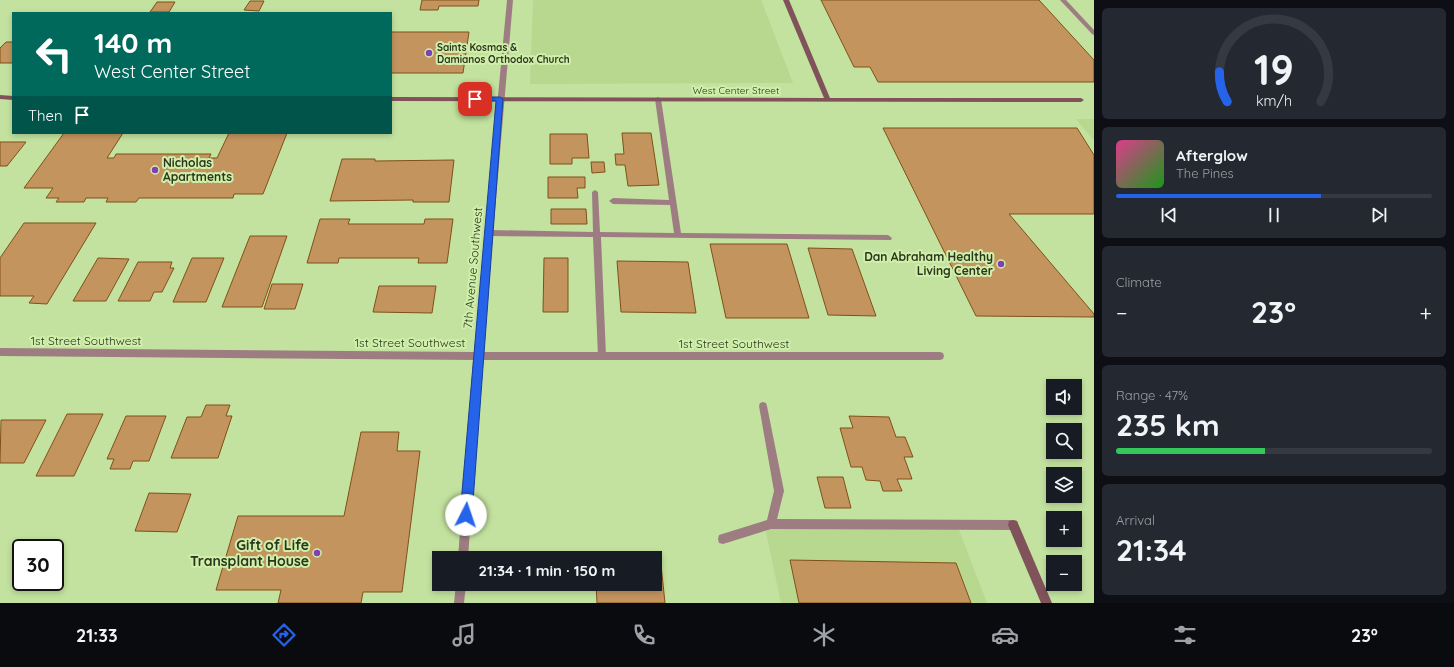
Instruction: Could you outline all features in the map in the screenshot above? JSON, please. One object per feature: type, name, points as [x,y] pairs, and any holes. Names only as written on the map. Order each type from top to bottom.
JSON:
[{"type":"street","name":"7th Avenue Southwest","points":[[464,551],[478,356],[510,0]]},
{"type":"street","points":[[786,0],[828,100]]},
{"type":"street","points":[[1063,0],[1094,33]]},
{"type":"street","points":[[0,98],[12,98]]},
{"type":"street","name":"West Center Street","points":[[392,99],[1081,100]]},
{"type":"street","points":[[658,99],[678,235]]},
{"type":"street","points":[[595,192],[598,234],[602,356]]},
{"type":"street","points":[[613,201],[673,203]]},
{"type":"street","points":[[489,233],[888,238]]},
{"type":"street","name":"1st Street Southwest","points":[[0,352],[478,356],[940,356]]},
{"type":"street","points":[[763,406],[779,491],[770,524]]},
{"type":"street","points":[[724,539],[770,524],[1013,525],[1047,603]]},
{"type":"street","points":[[459,603],[460,591]]},
{"type":"shaded area","points":[[533,0],[761,0],[793,83],[530,84]]},
{"type":"shaded area","points":[[1076,119],[1094,119],[1094,141]]},
{"type":"shaded area","points":[[764,523],[957,525],[987,603],[781,603]]},
{"type":"building","points":[[422,0],[479,0],[478,6],[439,6],[438,10],[420,10]]},
{"type":"building","points":[[821,0],[1039,0],[1094,60],[1094,82],[878,82],[870,67],[854,67]]},
{"type":"building","points":[[250,1],[264,1],[259,11],[244,10]]},
{"type":"building","points":[[157,2],[175,2],[169,12],[150,12]]},
{"type":"building","name":"Saints Kosmas & Damianos Orthodox Church","points":[[392,32],[469,32],[463,73],[392,73]]},
{"type":"building","points":[[6,42],[12,42],[12,63],[0,63],[0,48]]},
{"type":"building","name":"Dan Abraham Healthy Living Center","points":[[883,128],[1077,128],[1094,155],[1094,214],[1009,214],[1094,314],[1094,317],[976,316]]},
{"type":"building","points":[[622,133],[651,133],[659,185],[628,186],[625,165],[616,165],[615,154],[624,154]]},
{"type":"building","name":"Nicholas Apartments","points":[[63,134],[122,134],[107,158],[114,158],[116,154],[211,154],[209,158],[217,158],[229,134],[287,134],[263,194],[234,194],[233,198],[139,198],[136,202],[106,202],[108,198],[86,198],[84,202],[56,202],[59,198],[46,198],[53,188],[24,188]]},
{"type":"building","points":[[550,134],[587,134],[589,158],[572,158],[572,164],[550,164]]},
{"type":"building","points":[[0,142],[26,142],[7,166],[0,166]]},
{"type":"building","points":[[342,159],[375,159],[375,161],[454,160],[449,202],[413,202],[413,200],[330,201]]},
{"type":"building","points":[[591,162],[604,162],[605,172],[592,173]]},
{"type":"building","points":[[548,177],[585,177],[585,188],[577,188],[578,198],[548,198]]},
{"type":"building","points":[[551,209],[586,209],[587,224],[551,224]]},
{"type":"building","points":[[320,219],[350,219],[348,224],[424,224],[425,219],[453,219],[447,263],[418,263],[419,258],[339,258],[338,263],[307,263]]},
{"type":"building","points":[[24,223],[96,223],[47,304],[29,303],[34,296],[0,296],[0,258]]},
{"type":"building","points":[[250,236],[287,236],[262,307],[222,307]]},
{"type":"building","points":[[710,244],[787,244],[809,318],[726,318]]},
{"type":"building","points":[[808,248],[852,249],[876,316],[828,315]]},
{"type":"building","points":[[98,258],[129,259],[106,301],[73,301]]},
{"type":"building","points":[[192,258],[224,258],[206,302],[173,302]]},
{"type":"building","points":[[544,258],[568,258],[568,312],[543,312]]},
{"type":"building","points":[[617,261],[688,262],[696,313],[621,312]]},
{"type":"building","points":[[138,262],[172,262],[170,268],[174,268],[162,292],[154,292],[150,301],[118,301]]},
{"type":"building","points":[[272,284],[303,284],[295,309],[264,309]]},
{"type":"building","points":[[379,286],[436,286],[432,313],[373,312]]},
{"type":"building","points":[[206,405],[230,405],[226,416],[232,416],[218,458],[171,458],[187,417],[201,417]]},
{"type":"building","points":[[67,414],[103,414],[74,476],[36,476]]},
{"type":"building","points":[[126,416],[166,416],[149,461],[133,461],[130,469],[110,469],[114,459],[107,459]]},
{"type":"building","points":[[849,416],[889,417],[896,437],[905,437],[913,457],[904,457],[912,479],[897,479],[902,491],[883,491],[880,481],[866,480],[862,467],[851,467],[840,428],[853,428]]},
{"type":"building","points":[[1,420],[46,420],[24,463],[0,463]]},
{"type":"building","name":"Gift of Life Transplant House","points":[[361,432],[399,432],[397,451],[420,451],[402,592],[363,592],[361,603],[278,603],[281,590],[216,590],[238,516],[344,516]]},
{"type":"building","points":[[817,477],[843,477],[851,508],[825,508]]},
{"type":"building","points":[[149,493],[191,494],[177,532],[135,531]]},
{"type":"building","points":[[790,560],[956,563],[971,603],[799,603]]},
{"type":"building","points":[[662,574],[665,603],[597,603],[596,591],[662,591]]},
{"type":"place","name":"Saints Kosmas & Damianos Orthodox Church","points":[[429,53]]},
{"type":"place","name":"Nicholas Apartments","points":[[155,170]]},
{"type":"place","name":"Dan Abraham Healthy Living Center","points":[[1001,264]]},
{"type":"place","name":"Gift of Life Transplant House","points":[[317,553]]},
{"type":"route","points":[[466,515],[500,99],[475,99]]}]
